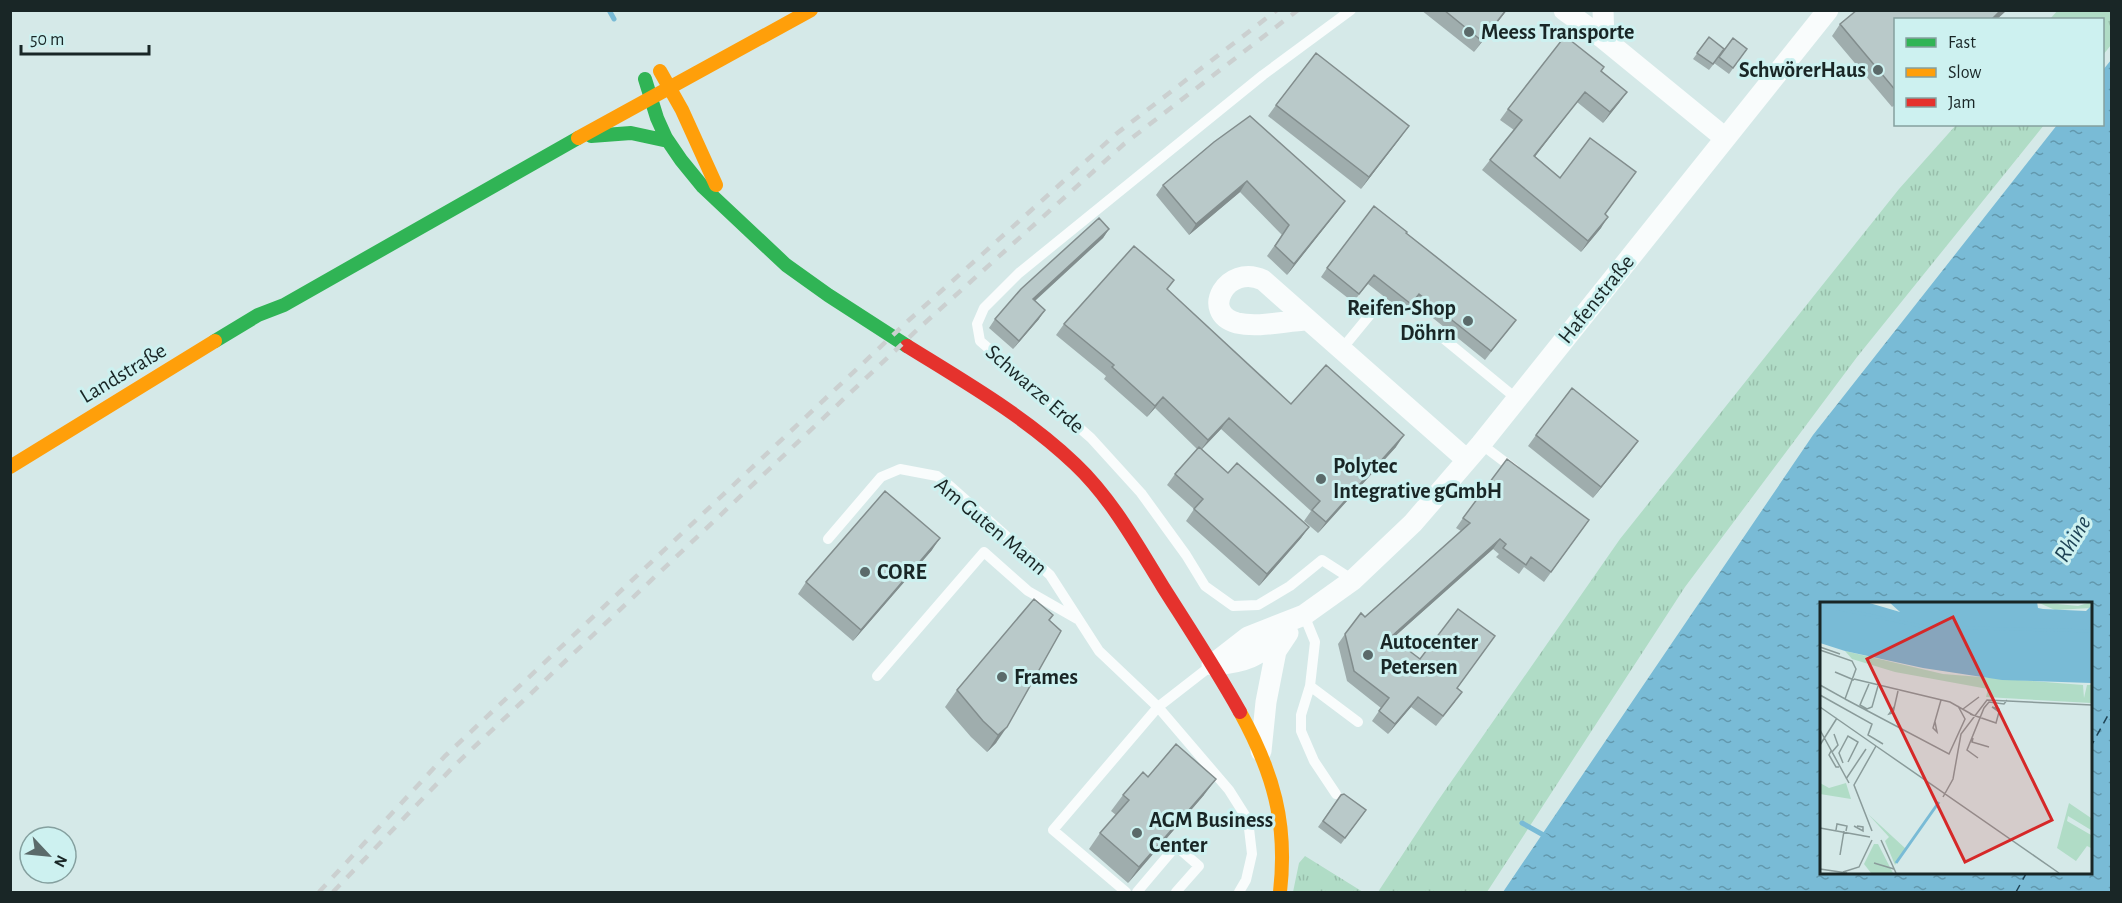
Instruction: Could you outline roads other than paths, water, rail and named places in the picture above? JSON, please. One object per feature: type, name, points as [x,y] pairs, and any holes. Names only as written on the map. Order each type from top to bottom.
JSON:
[{"type":"street","points":[[258,315],[284,305],[578,138],[811,10]]},
{"type":"street","points":[[1564,10],[1604,39],[1725,138]]},
{"type":"street","points":[[1603,10],[1604,39]]},
{"type":"street","name":"Hafenstraße","points":[[1261,752],[1266,702],[1276,651],[1288,633],[1304,615],[1353,580],[1413,523],[1481,444],[1828,10]]},
{"type":"street","points":[[675,63],[641,82],[651,98],[662,130],[700,184],[756,240],[794,271],[1016,417],[1066,455],[1097,489],[1124,524],[1236,704],[1261,752],[1281,821],[1285,850],[1284,874],[1280,892]]},
{"type":"street","points":[[660,71],[670,87],[727,209]]},
{"type":"street","points":[[578,138],[631,133],[669,141]]},
{"type":"street","points":[[258,315],[280,295],[347,253]]},
{"type":"street","name":"Landstraße","points":[[10,467],[258,315]]},
{"type":"street","points":[[1307,320],[1467,460]]},
{"type":"street","name":"Hafenstraße","points":[[1212,665],[1248,637],[1304,615]]},
{"type":"street","name":"Hafenstraße","points":[[1212,665],[1233,663],[1254,657],[1288,633]]},
{"type":"lane","name":"Schwarze Erde","points":[[1351,10],[1263,75],[1019,273],[984,308],[977,324],[980,341],[1091,438],[1141,493],[1186,555],[1205,586],[1233,606],[1258,605],[1290,586],[1322,560],[1353,580]]},
{"type":"lane","points":[[1341,350],[1378,305]]},
{"type":"lane","points":[[1444,339],[1517,399]]},
{"type":"lane","points":[[1481,444],[1526,478]]},
{"type":"lane","name":"Am Guten Mann","points":[[828,539],[881,477],[900,469],[937,476],[1050,575],[1099,651],[1158,707],[1229,790],[1248,820],[1252,854],[1246,880],[1239,892]]},
{"type":"lane","points":[[877,676],[984,552],[1028,591],[1079,621]]},
{"type":"lane","points":[[1304,615],[1315,642],[1310,686],[1301,715],[1301,731],[1314,760],[1335,794]]},
{"type":"lane","points":[[1126,892],[1053,830],[1158,707],[1212,665]]},
{"type":"lane","points":[[1310,686],[1358,722]]},
{"type":"lane","points":[[1137,892],[1176,846],[1199,866],[1176,892]]},
{"type":"water","name":"Rhine","points":[[2111,60],[2111,892],[1503,892],[1813,435],[2056,126],[2104,126],[2104,69]]},
{"type":"waterway","points":[[609,10],[614,19]]},
{"type":"waterway","points":[[1522,823],[1547,837]]},
{"type":"railway","points":[[319,892],[445,756],[909,320],[1116,134],[1277,10]]},
{"type":"railway","points":[[333,892],[455,765],[918,329],[1124,144],[1298,10]]},
{"type":"place","name":"Meess Transporte","points":[[1469,32]]},
{"type":"place","name":"SchwörerHaus","points":[[1878,70]]},
{"type":"place","name":"Reifen-Shop Döhrn","points":[[1468,321]]},
{"type":"place","name":"Polytec Integrative gGmbH","points":[[1321,479]]},
{"type":"place","name":"CORE","points":[[865,572]]},
{"type":"place","name":"Autocenter Petersen","points":[[1368,655]]},
{"type":"place","name":"Frames","points":[[1002,677]]},
{"type":"place","name":"AGM Business Center","points":[[1137,833]]}]
